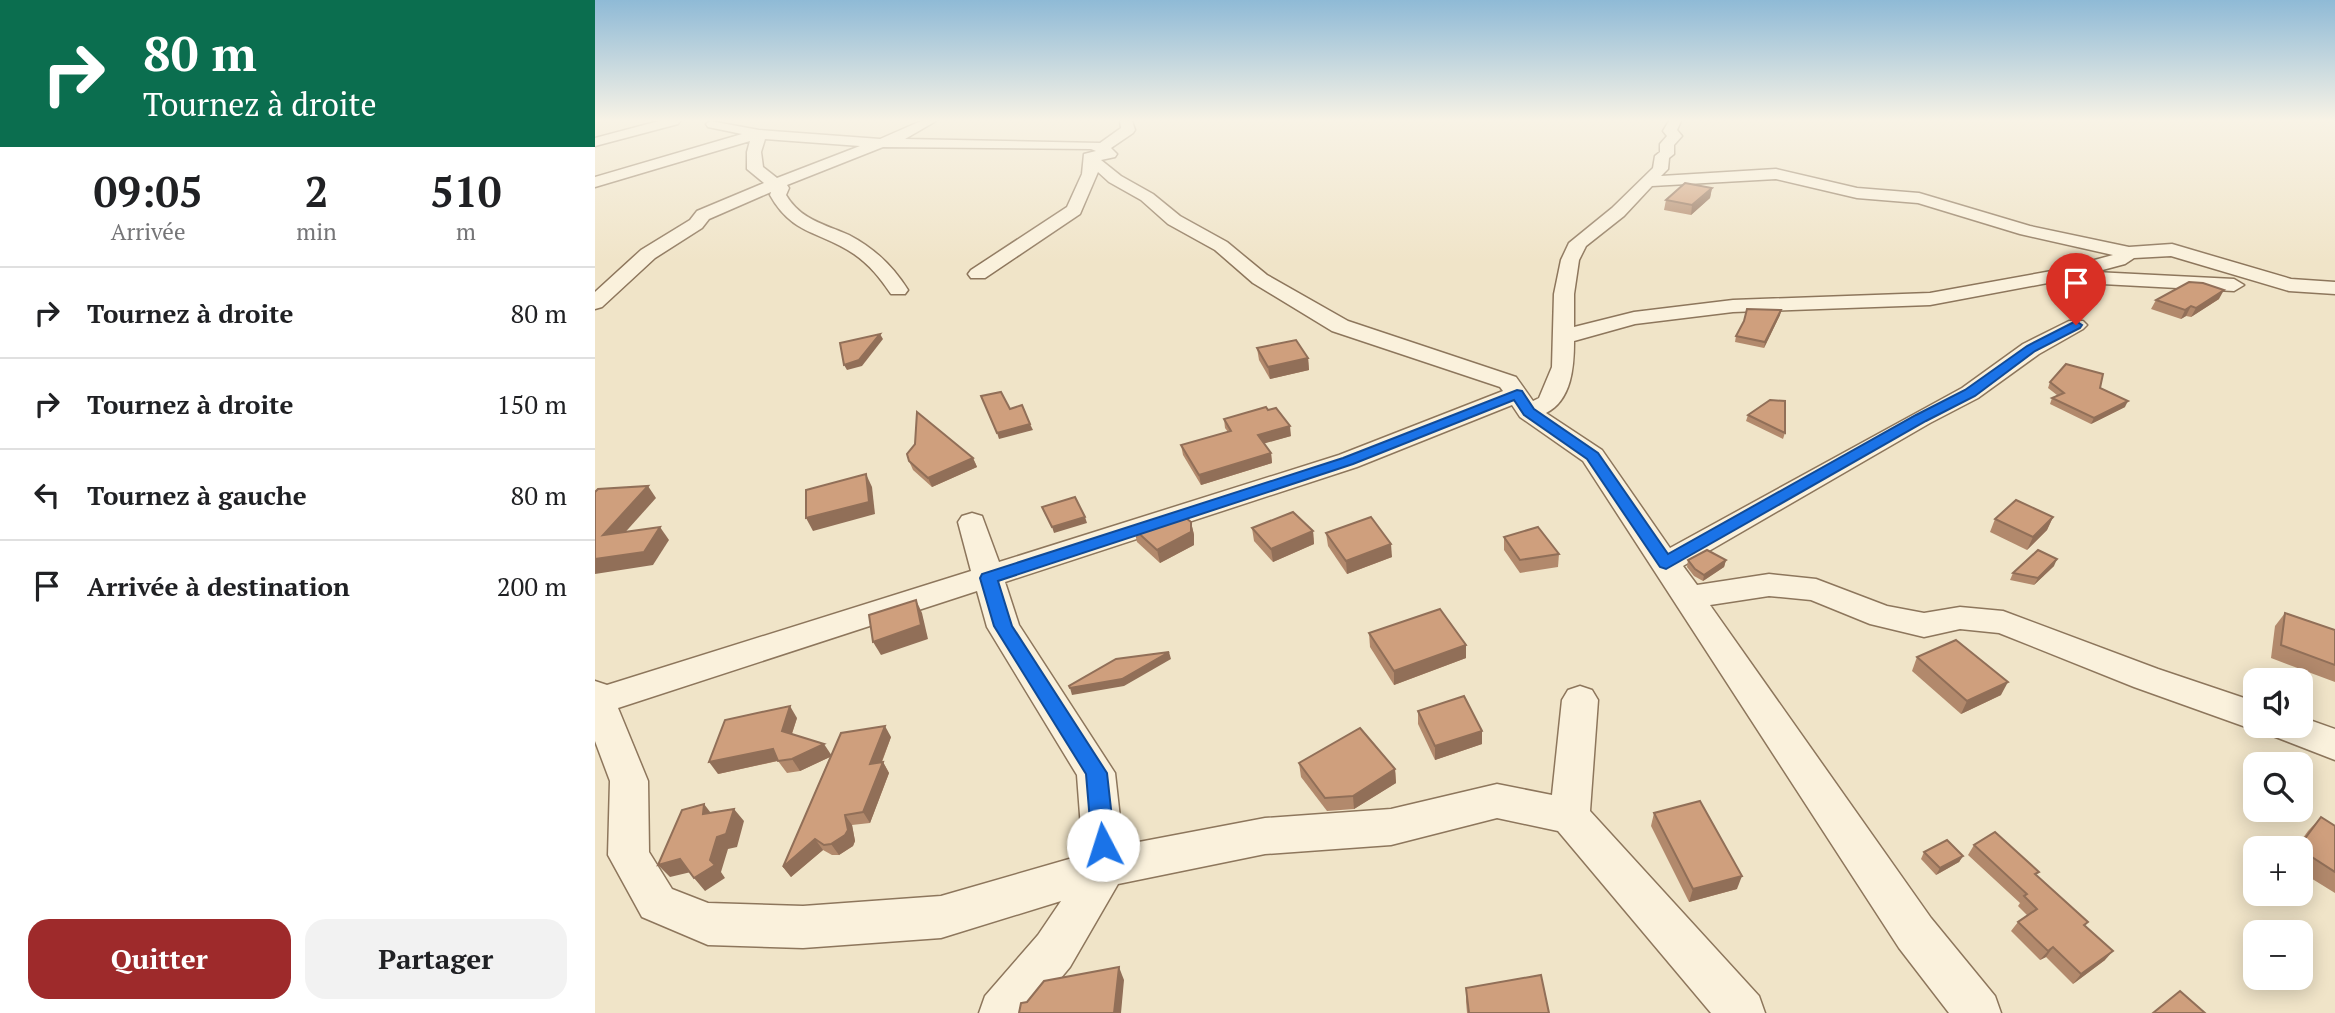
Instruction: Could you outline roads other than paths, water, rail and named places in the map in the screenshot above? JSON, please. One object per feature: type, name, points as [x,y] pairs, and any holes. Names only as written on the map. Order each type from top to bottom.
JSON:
[{"type":"street","points":[[595,183],[644,168]]},
{"type":"street","points":[[755,168],[781,188],[778,195],[792,217],[807,227],[831,234],[865,251],[890,273],[898,290]]},
{"type":"street","points":[[595,303],[647,254],[696,225],[703,215],[815,168]]},
{"type":"street","points":[[978,274],[1074,210],[1092,168]]},
{"type":"street","points":[[1107,168],[1115,179],[1147,197],[1174,220],[1221,246],[1260,279],[1329,320],[1508,382],[1523,403],[1593,456],[1915,933],[1978,1013]]},
{"type":"street","points":[[1660,168],[1618,212],[1578,243],[1570,260],[1563,294],[1563,368],[1549,402],[1523,403],[988,578],[597,698],[629,780],[629,855],[657,903],[708,924],[803,927],[941,918],[1105,868],[1265,836],[1391,827],[1497,802],[1570,816],[1742,1013]]},
{"type":"street","points":[[1647,181],[1776,174],[1857,193],[1919,198],[2026,230],[2129,254],[2172,250],[2289,285],[2335,288]]},
{"type":"street","points":[[1563,337],[1634,317],[1785,303],[1930,299],[2058,276],[2118,260],[2129,254]]},
{"type":"street","points":[[2058,276],[2234,285]]},
{"type":"street","points":[[1666,563],[1970,393],[2031,349],[2076,325]]},
{"type":"street","points":[[972,522],[1003,626],[1096,773],[1105,868],[1054,951],[1002,1013]]},
{"type":"street","points":[[1689,597],[1769,585],[1816,590],[1881,616],[1924,625],[1960,618],[2003,622],[2146,678],[2243,712]]},
{"type":"street","points":[[1570,816],[1580,700]]},
{"type":"street","points":[[2313,736],[2335,745]]}]
